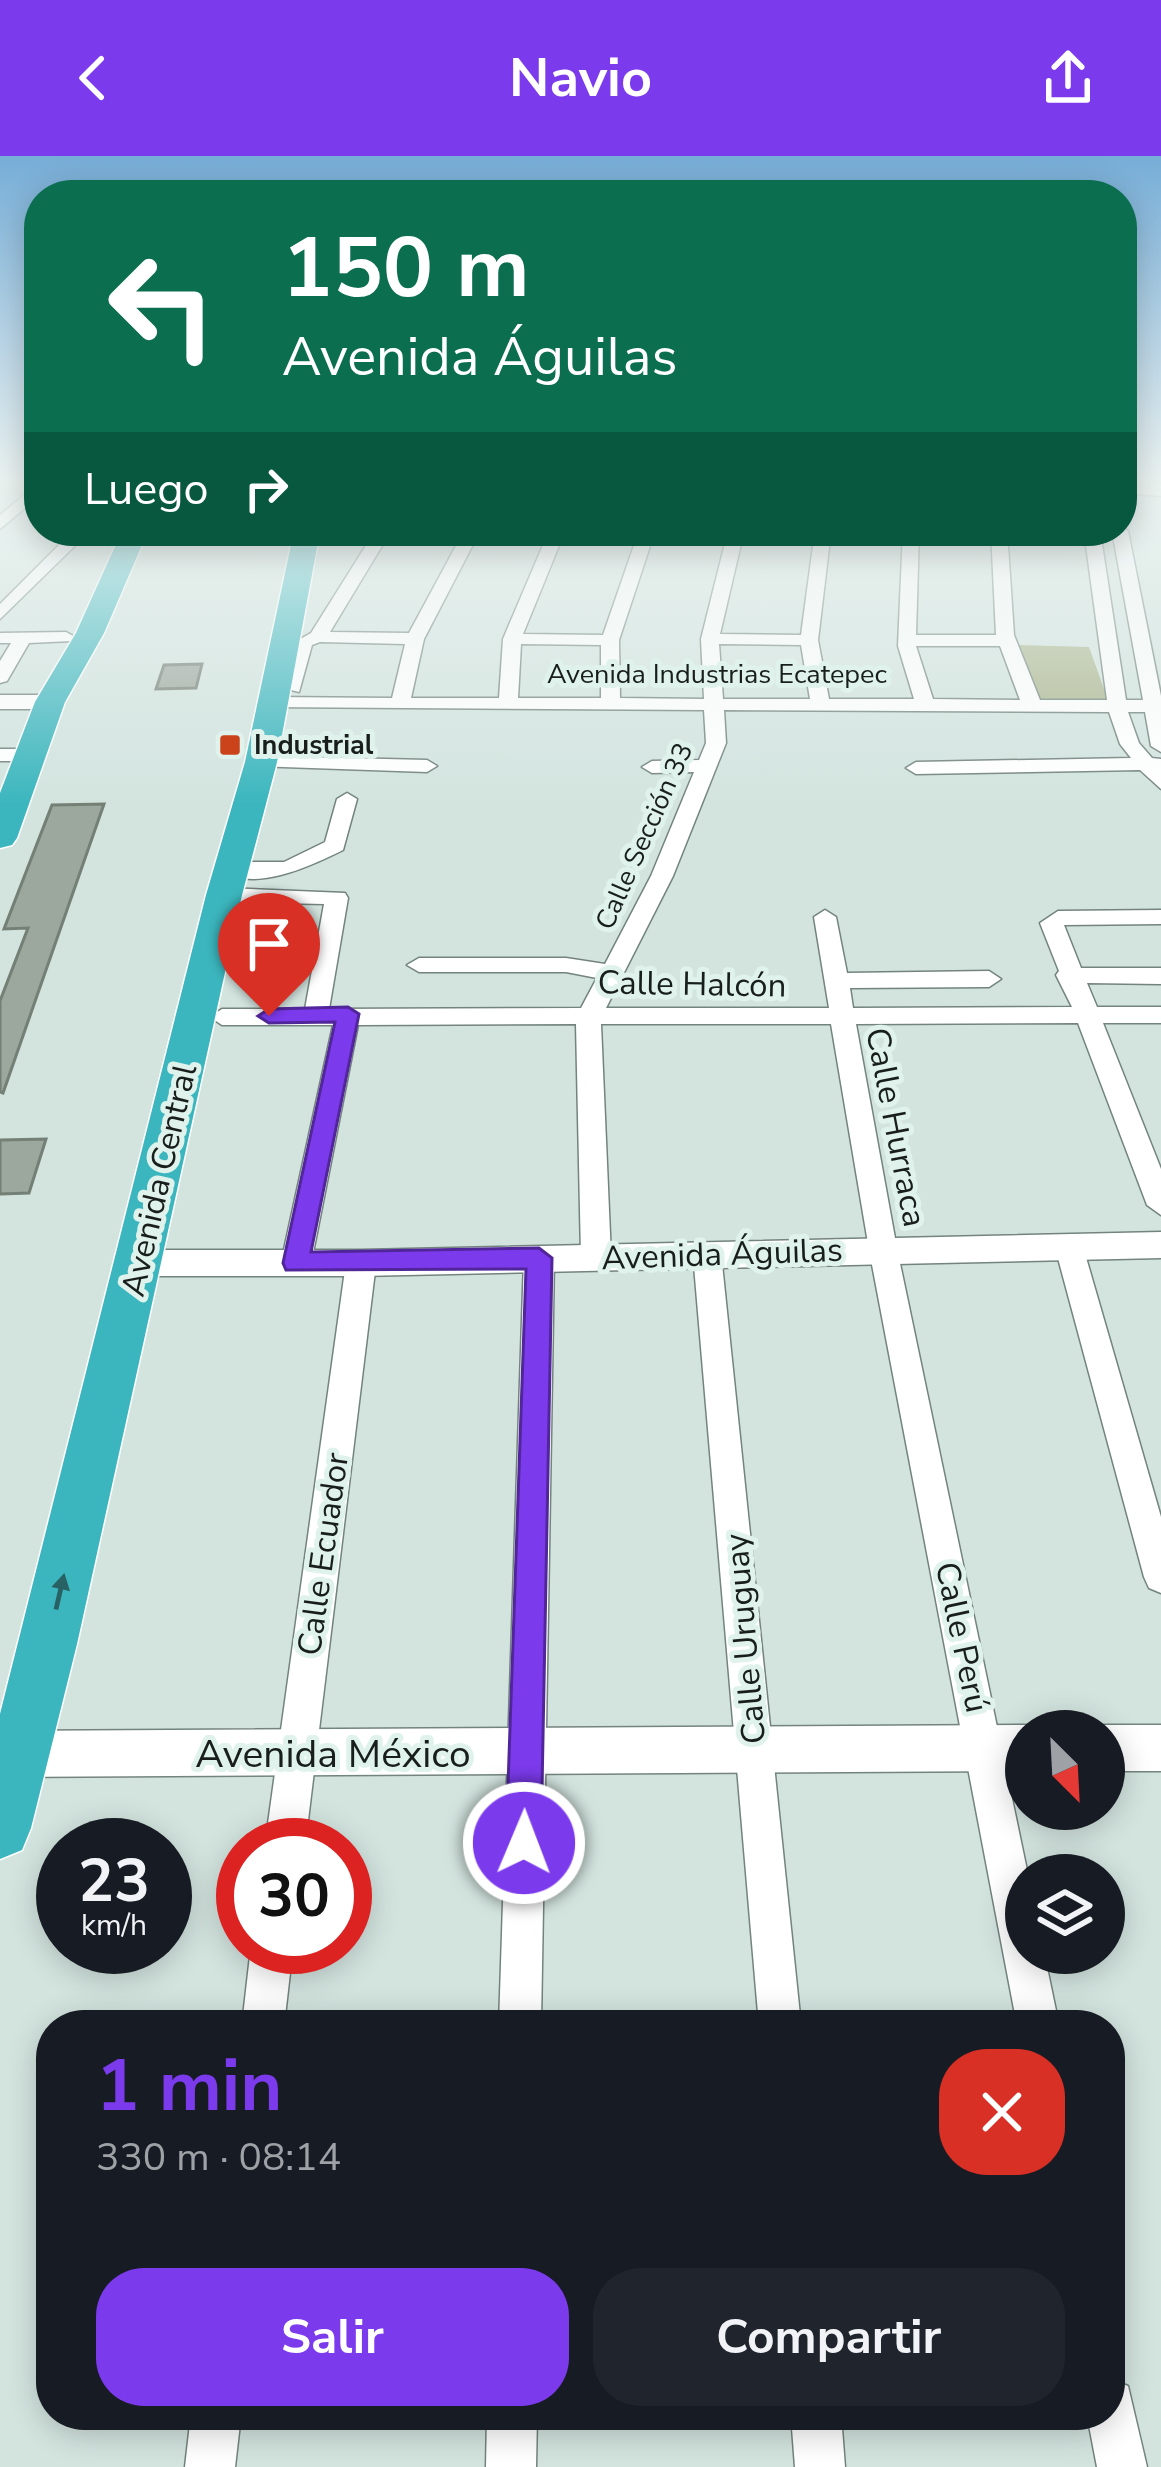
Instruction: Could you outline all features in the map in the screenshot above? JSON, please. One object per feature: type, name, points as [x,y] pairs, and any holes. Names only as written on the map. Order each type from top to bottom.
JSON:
[{"type":"highway","points":[[0,838],[13,755],[50,702],[110,588]]},
{"type":"highway","name":"Avenida Central","points":[[0,1828],[8,1754],[48,1644],[228,882],[282,696],[299,588]]},
{"type":"highway","points":[[0,1688],[48,1644]]},
{"type":"street","points":[[0,614],[26,588]]},
{"type":"street","points":[[318,637],[348,588]]},
{"type":"street","points":[[400,704],[415,639],[442,588]]},
{"type":"street","points":[[508,704],[512,639],[533,588]]},
{"type":"street","points":[[611,704],[610,640],[628,588]]},
{"type":"street","name":"Calle Sección 33","points":[[590,1014],[662,876],[717,735],[710,639],[722,588]]},
{"type":"street","points":[[816,588],[809,640],[820,705]]},
{"type":"street","points":[[909,588],[907,640],[925,705]]},
{"type":"street","points":[[1003,588],[1006,641],[1032,705]]},
{"type":"street","points":[[1102,588],[1126,736],[1152,764],[1161,783]]},
{"type":"street","points":[[1129,588],[1161,746]]},
{"type":"street","points":[[282,696],[304,642],[318,637],[415,639]]},
{"type":"street","points":[[0,638],[66,638]]},
{"type":"street","points":[[0,677],[23,638]]},
{"type":"street","points":[[512,639],[610,640]]},
{"type":"street","points":[[710,639],[809,640]]},
{"type":"street","points":[[907,640],[1006,641]]},
{"type":"street","points":[[1111,640],[1161,641]]},
{"type":"street","name":"Avenida Industrias Ecatepec","points":[[282,696],[400,704],[1155,706]]},
{"type":"street","points":[[0,702],[50,702]]},
{"type":"street","points":[[260,763],[427,766]]},
{"type":"street","points":[[916,768],[1152,764]]},
{"type":"street","points":[[652,767],[704,766]]},
{"type":"street","points":[[228,882],[288,869],[335,845],[347,799]]},
{"type":"street","points":[[228,882],[337,898],[316,1015]]},
{"type":"street","name":"Calle Hurraca","points":[[825,917],[884,1249]]},
{"type":"street","points":[[1161,917],[1053,920],[1084,1015],[1161,1205]]},
{"type":"street","points":[[419,965],[566,965],[610,972]]},
{"type":"street","points":[[1069,975],[1161,976]]},
{"type":"street","points":[[836,981],[989,979]]},
{"type":"street","points":[[296,1263],[348,1014]]},
{"type":"street","points":[[590,1014],[596,1257]]},
{"type":"street","name":"Calle Halcón","points":[[222,1017],[1161,1015]]},
{"type":"street","name":"Avenida Águilas","points":[[140,1263],[361,1263],[1161,1245]]},
{"type":"street","points":[[1069,1247],[1161,1577]]},
{"type":"street","name":"Calle Perú","points":[[884,1249],[1005,1745]]},
{"type":"street","name":"Calle Uruguay","points":[[707,1254],[779,2010]]},
{"type":"street","points":[[520,2010],[539,1258]]},
{"type":"street","name":"Calle Ecuador","points":[[288,1818],[361,1263]]},
{"type":"street","points":[[1125,1748],[1161,1748]]},
{"type":"street","name":"Avenida México","points":[[8,1754],[1005,1749]]},
{"type":"street","name":"Calle Perú","points":[[1016,1830],[1037,2010]]},
{"type":"street","points":[[265,2010],[269,1974]]},
{"type":"street","points":[[210,2467],[214,2430]]},
{"type":"street","points":[[511,2467],[512,2430]]},
{"type":"street","points":[[817,2430],[820,2467]]},
{"type":"street","points":[[1115,2430],[1122,2467]]},
{"type":"green space","points":[[1018,645],[1089,647],[1109,703],[1034,701]]},
{"type":"building","points":[[202,664],[196,688],[156,689],[164,665]]},
{"type":"building","points":[[104,804],[0,1092],[0,1001],[28,928],[4,929],[52,805]]},
{"type":"building","points":[[46,1139],[29,1193],[0,1194],[0,1140]]},
{"type":"place","name":"Industrial","points":[[230,745]]},
{"type":"route","points":[[269,1016],[348,1014],[296,1263],[539,1258],[524,1843]]}]
